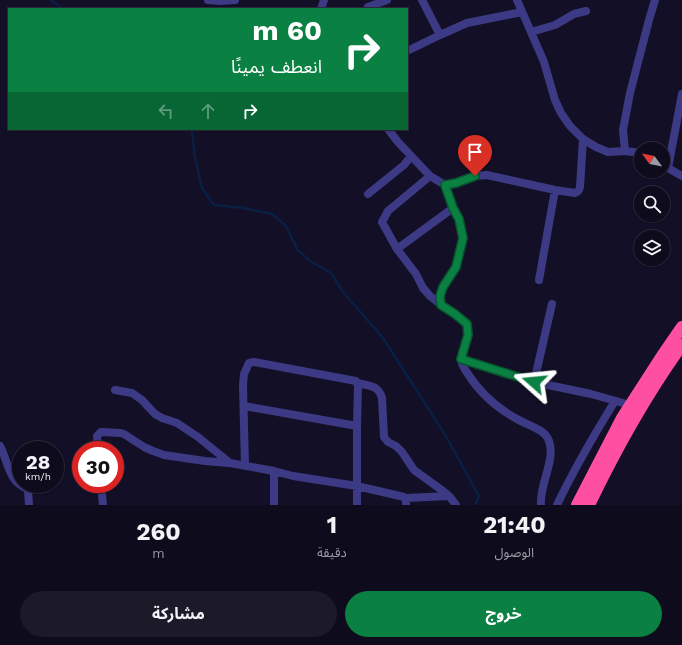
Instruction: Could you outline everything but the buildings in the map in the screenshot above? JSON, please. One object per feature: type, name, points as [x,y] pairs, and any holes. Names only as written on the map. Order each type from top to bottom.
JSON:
[{"type":"highway","points":[[577,505],[612,436],[630,405],[682,327]]},
{"type":"highway","points":[[589,505],[622,439],[640,408],[682,345]]},
{"type":"street","points":[[208,0],[235,0]]},
{"type":"street","points":[[368,5],[387,0]]},
{"type":"street","points":[[422,0],[440,35]]},
{"type":"street","points":[[517,0],[544,62],[555,100],[561,113],[570,126],[583,139],[608,152],[634,152]]},
{"type":"street","points":[[625,151],[623,130],[637,64],[656,0]]},
{"type":"street","points":[[531,32],[555,25],[574,14],[586,11]]},
{"type":"street","points":[[408,51],[440,35],[468,24],[522,12]]},
{"type":"street","points":[[670,148],[682,94]]},
{"type":"street","points":[[389,130],[430,176],[445,185],[453,208],[459,219],[463,238],[456,267],[443,287],[440,296],[441,305]]},
{"type":"street","points":[[445,185],[456,183],[475,176],[487,175],[555,190],[574,193],[577,192],[579,190],[583,139]]},
{"type":"street","points":[[368,194],[404,165],[411,156]]},
{"type":"street","points":[[670,168],[682,176]]},
{"type":"street","points":[[430,176],[388,211],[382,222],[397,249],[416,274],[423,288],[430,296],[467,324],[468,335],[461,359],[464,368],[474,384],[484,396],[506,413],[539,431],[549,440],[550,459],[542,496],[542,505]]},
{"type":"street","points":[[539,280],[555,190]]},
{"type":"street","points":[[397,249],[453,208]]},
{"type":"street","points":[[534,382],[552,304]]},
{"type":"street","points":[[461,359],[534,382],[630,405]]},
{"type":"street","points":[[245,466],[244,374],[249,363],[254,362],[354,380],[358,383],[376,387],[382,398],[384,437],[388,442],[396,446],[402,452],[414,470],[443,491],[456,505]]},
{"type":"street","points":[[357,505],[358,383]]},
{"type":"street","points":[[115,390],[132,393],[142,400],[155,414],[177,423],[198,437],[230,463]]},
{"type":"street","points":[[557,505],[589,442],[615,401]]},
{"type":"street","points":[[244,406],[357,426]]},
{"type":"street","points":[[97,441],[97,436],[100,432],[121,433],[144,447],[164,455],[230,463],[357,486],[404,497],[406,502],[448,496]]},
{"type":"street","points":[[0,446],[12,476]]},
{"type":"street","points":[[274,472],[274,505]]},
{"type":"street","points":[[28,493],[29,505]]},
{"type":"street","points":[[102,493],[103,505]]},
{"type":"waterway","points":[[51,0],[62,8]]},
{"type":"waterway","points":[[191,130],[202,188],[214,205],[243,208],[272,214],[286,226],[297,249],[310,261],[331,273],[343,292],[383,338],[444,433],[479,496],[475,505]]},
{"type":"route","points":[[475,176],[456,183],[445,185],[453,208],[459,219],[463,238],[456,267],[443,287],[440,296],[441,305],[467,324],[468,335],[461,359],[534,382]]}]
